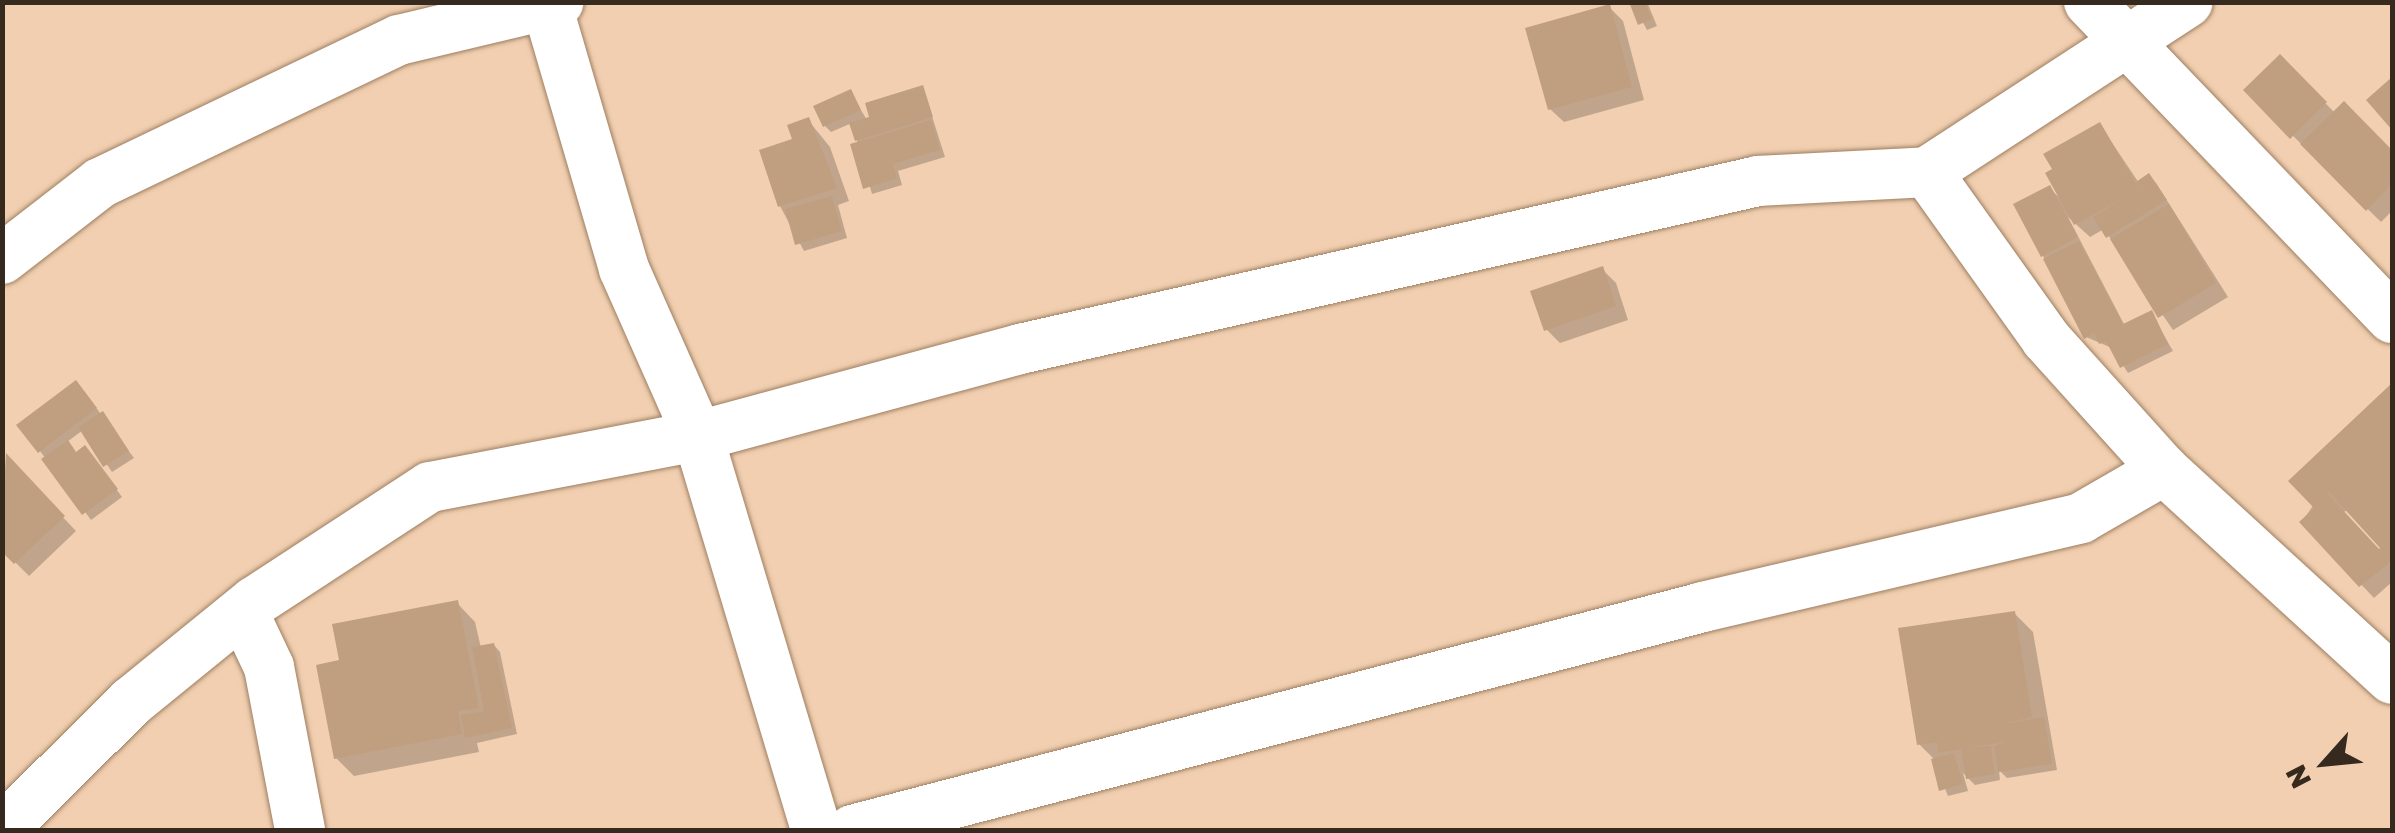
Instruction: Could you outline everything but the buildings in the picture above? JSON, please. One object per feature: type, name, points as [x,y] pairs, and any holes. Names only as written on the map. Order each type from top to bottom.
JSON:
[{"type":"street","points":[[2089,2],[2392,318]]},
{"type":"street","points":[[2,830],[131,702],[243,612],[430,486],[698,436],[1020,349],[1758,181],[1927,172],[2188,2]]},
{"type":"street","points":[[2,259],[100,183],[399,40],[550,4],[624,269],[698,436],[816,830]]},
{"type":"street","points":[[1927,172],[2046,339],[2164,470],[2392,679]]},
{"type":"street","points":[[852,830],[1703,608],[2082,518],[2164,470]]},
{"type":"street","points":[[243,612],[269,667],[300,830]]}]
